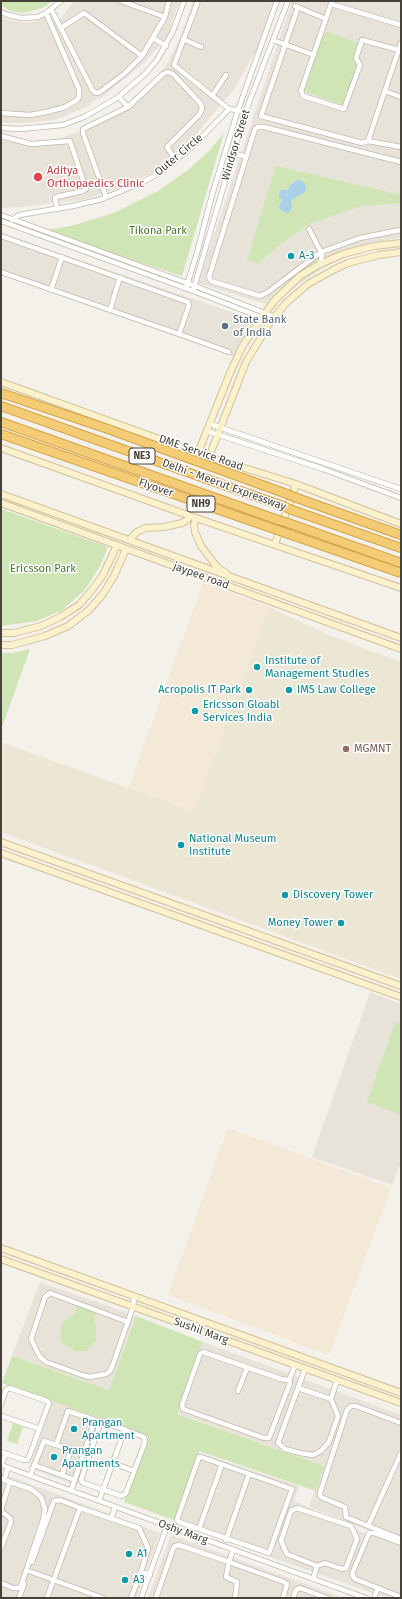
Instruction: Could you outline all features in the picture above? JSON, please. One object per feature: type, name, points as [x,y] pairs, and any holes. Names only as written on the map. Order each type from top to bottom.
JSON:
[{"type":"highway","points":[[1,393],[108,429],[401,535]]},
{"type":"highway","name":"Delhi - Meerut Expressway","points":[[1,406],[401,548]]},
{"type":"highway","name":"Delhi - Meerut Expressway","points":[[1,422],[401,563]]},
{"type":"highway","name":"Flyover","points":[[1,434],[401,573]]},
{"type":"street","points":[[1,12],[22,18],[38,17],[46,14],[61,1]]},
{"type":"street","points":[[121,1],[165,17]]},
{"type":"street","points":[[51,10],[95,93],[100,92],[124,74],[142,56],[165,17],[169,1]]},
{"type":"street","points":[[1,128],[20,129],[63,125],[84,117],[119,96],[145,74],[166,46],[184,1]]},
{"type":"street","points":[[198,1],[174,62],[174,67],[229,109],[238,110],[245,113]]},
{"type":"street","name":"Windsor Street","points":[[186,288],[238,110],[277,1]]},
{"type":"street","name":"Windsor Street","points":[[194,288],[245,113],[288,1]]},
{"type":"street","points":[[368,141],[400,46],[362,40],[356,59],[360,65],[345,108],[343,109],[301,94],[301,91],[331,2],[401,25]]},
{"type":"street","points":[[326,19],[296,7],[261,116],[362,143],[368,141],[401,147]]},
{"type":"street","points":[[61,28],[84,13],[142,56]]},
{"type":"street","points":[[1,115],[24,115],[47,112],[65,107],[77,100],[79,97],[79,89],[46,14]]},
{"type":"street","points":[[153,38],[166,46]]},
{"type":"street","points":[[183,39],[201,47]]},
{"type":"street","points":[[273,40],[314,55]]},
{"type":"street","points":[[106,197],[83,133],[83,129],[128,107],[163,74],[168,72],[173,74],[201,104],[202,109],[199,115],[167,147],[176,160]]},
{"type":"street","points":[[212,96],[226,75]]},
{"type":"street","points":[[385,91],[401,97]]},
{"type":"street","points":[[119,96],[128,107]]},
{"type":"street","name":"Outer Circle","points":[[13,219],[19,215],[57,209],[106,197],[143,182],[161,172],[192,147],[229,109]]},
{"type":"street","points":[[401,162],[264,127],[258,127],[255,129],[209,273],[209,278],[212,281],[260,296],[268,292],[321,252],[360,238],[401,230]]},
{"type":"street","points":[[1,136],[31,144],[70,141],[86,189],[56,197],[57,209]]},
{"type":"street","points":[[233,153],[246,157]]},
{"type":"street","points":[[1,215],[187,283],[194,288],[262,316],[273,319]]},
{"type":"street","points":[[10,224],[13,219]]},
{"type":"street","points":[[1,221],[186,288],[194,288]]},
{"type":"street","points":[[309,230],[322,254],[320,265]]},
{"type":"street","points":[[1,236],[188,302],[189,305],[179,334]]},
{"type":"street","points":[[198,453],[242,347],[262,316],[276,299],[307,272],[342,254],[374,246],[401,243]]},
{"type":"street","points":[[98,257],[100,251]]},
{"type":"street","points":[[209,457],[219,427],[246,362],[273,319],[297,292],[324,274],[348,263],[401,252]]},
{"type":"street","points":[[51,290],[62,257]]},
{"type":"street","points":[[1,272],[229,352]]},
{"type":"street","points":[[110,310],[120,277]]},
{"type":"street","name":"DME Service Road","points":[[1,382],[209,457],[296,484],[401,524]]},
{"type":"street","points":[[210,424],[401,489]]},
{"type":"street","points":[[207,431],[323,469],[401,498]]},
{"type":"street","points":[[1,448],[190,516],[401,588]]},
{"type":"street","points":[[369,486],[373,479]]},
{"type":"street","points":[[275,544],[296,484]]},
{"type":"street","points":[[1,503],[3,494],[401,638]]},
{"type":"street","name":"jaypee road","points":[[1,503],[401,648]]},
{"type":"street","points":[[129,540],[137,532],[146,528],[182,523],[190,516]]},
{"type":"street","points":[[196,518],[194,525],[195,532],[201,546],[217,567],[234,578]]},
{"type":"street","points":[[1,633],[14,633],[41,626],[60,617],[79,605],[104,574],[117,545]]},
{"type":"street","points":[[1,645],[12,645],[46,636],[68,626],[89,610],[103,594],[126,549]]},
{"type":"street","points":[[1,842],[401,986]]},
{"type":"street","points":[[1,853],[401,997]]},
{"type":"street","name":"Sushil Marg","points":[[1,1248],[401,1393]]},
{"type":"street","name":"Sushil Marg","points":[[1,1259],[401,1403]]},
{"type":"street","points":[[128,1322],[50,1294],[45,1297],[31,1339],[40,1357],[46,1362],[89,1377],[106,1374],[110,1371],[113,1364],[128,1322],[133,1307],[134,1296]]},
{"type":"street","points":[[289,1379],[281,1380],[203,1352],[200,1354],[182,1405],[183,1409],[264,1438],[269,1438],[290,1383],[289,1379],[295,1365]]},
{"type":"street","points":[[238,1391],[247,1368]]},
{"type":"street","points":[[305,1369],[278,1443],[285,1449],[313,1455],[322,1451],[329,1442],[338,1416],[331,1399],[337,1380]]},
{"type":"street","points":[[1,1404],[6,1390],[9,1388],[49,1403],[29,1458],[27,1460],[3,1453],[1,1465]]},
{"type":"street","points":[[298,1388],[331,1399]]},
{"type":"street","points":[[401,1423],[356,1406],[351,1406],[348,1410],[320,1493],[320,1496],[323,1498],[345,1507],[346,1517],[401,1539]]},
{"type":"street","points":[[56,1445],[68,1411],[93,1418],[95,1422],[71,1491]]},
{"type":"street","points":[[1,1416],[40,1429]]},
{"type":"street","points":[[101,1421],[144,1437],[144,1442],[134,1471],[124,1495],[119,1496],[82,1483],[81,1480],[101,1421]]},
{"type":"street","points":[[99,1501],[125,1429]]},
{"type":"street","points":[[30,1476],[44,1441],[84,1454]]},
{"type":"street","points":[[62,1475],[71,1450]]},
{"type":"street","points":[[368,1526],[401,1453]]},
{"type":"street","points":[[201,1457],[222,1464],[291,1488],[292,1490],[269,1553],[179,1522],[177,1517],[197,1459],[201,1457]]},
{"type":"street","points":[[113,1463],[134,1471]]},
{"type":"street","points":[[198,1529],[222,1464]]},
{"type":"street","name":"Oshy Marg","points":[[1,1465],[366,1598]]},
{"type":"street","points":[[34,1465],[75,1480]]},
{"type":"street","points":[[1,1583],[13,1588],[18,1588],[21,1586],[43,1520],[45,1509],[41,1497],[32,1489],[2,1479],[8,1468]]},
{"type":"street","points":[[224,1546],[249,1474]]},
{"type":"street","points":[[1,1548],[11,1522],[10,1518],[2,1512],[1,1509],[10,1482]]},
{"type":"street","points":[[19,1598],[54,1501],[60,1500],[139,1528],[142,1532],[148,1548],[131,1598]]},
{"type":"street","points":[[111,1519],[115,1507]]},
{"type":"street","points":[[47,1598],[80,1508]]},
{"type":"street","points":[[294,1508],[350,1525],[356,1536],[357,1541],[346,1568],[342,1569],[325,1563],[317,1566],[287,1554],[282,1545],[281,1541],[291,1511],[294,1508]]},
{"type":"street","points":[[142,1598],[167,1526]]},
{"type":"street","points":[[401,1543],[371,1532],[368,1535],[352,1576],[355,1579],[401,1597]]},
{"type":"street","points":[[156,1598],[175,1546],[179,1545],[284,1582],[287,1584],[283,1598]]},
{"type":"street","points":[[233,1550],[226,1577],[237,1582],[235,1598]]},
{"type":"street","points":[[313,1579],[317,1566]]},
{"type":"street","points":[[29,1571],[103,1598]]},
{"type":"street","points":[[141,1572],[150,1575]]},
{"type":"street","points":[[293,1598],[296,1590],[300,1588],[328,1598]]},
{"type":"street","points":[[374,1598],[378,1588]]},
{"type":"shaded area","points":[[74,1],[179,1],[168,35],[146,61],[104,96],[90,103],[91,105],[55,120],[1,123],[1,16],[5,19],[27,23],[43,19],[50,15],[54,22],[62,17]]},
{"type":"shaded area","points":[[193,1],[275,1],[257,49],[234,89],[193,138],[152,173],[115,189],[82,200],[1,208],[1,141],[31,143],[61,138],[95,125],[124,108],[153,82],[169,61],[181,35]]},
{"type":"shaded area","points":[[292,1],[401,1],[401,238],[391,239],[368,246],[341,257],[269,305],[198,283]]},
{"type":"shaded area","points":[[1,233],[252,319],[234,357],[1,275]]},
{"type":"shaded area","points":[[203,583],[269,607],[194,812],[128,789]]},
{"type":"shaded area","points":[[269,607],[331,636],[401,662],[401,979],[1,832],[1,742],[194,812]]},
{"type":"shaded area","points":[[370,992],[401,1004],[401,1162],[392,1185],[312,1157]]},
{"type":"shaded area","points":[[228,1128],[391,1188],[329,1355],[168,1295]]},
{"type":"shaded area","points":[[40,1282],[136,1316],[109,1390],[12,1356]]},
{"type":"shaded area","points":[[203,1342],[401,1415],[401,1543],[309,1507],[323,1466],[176,1413]]},
{"type":"shaded area","name":"Prangan Apartments","points":[[53,1401],[100,1418],[77,1486],[29,1468]]},
{"type":"shaded area","points":[[197,1452],[299,1486],[294,1501],[362,1532],[401,1545],[401,1598],[387,1598],[176,1524]]},
{"type":"shaded area","points":[[1,1473],[160,1533],[136,1598],[1,1598]]},
{"type":"shaded area","points":[[171,1535],[295,1580],[343,1598],[148,1598]]},
{"type":"green space","points":[[1,1],[53,1],[42,8],[23,13],[10,11],[1,5]]},
{"type":"green space","points":[[324,31],[358,43],[353,62],[359,65],[345,106],[304,91]]},
{"type":"green space","name":"Tikona Park","points":[[224,133],[182,276],[42,231],[75,225],[116,212],[158,191],[188,170],[209,151]]},
{"type":"green space","points":[[276,166],[401,195],[401,203],[361,206],[309,224],[273,250],[258,264],[247,260]]},
{"type":"green space","name":"Ericsson Park","points":[[1,509],[108,547],[100,566],[84,591],[62,610],[37,621],[1,626]]},
{"type":"green space","points":[[30,649],[1,730],[1,653],[12,653]]},
{"type":"green space","points":[[395,1023],[401,1023],[401,1115],[367,1102]]},
{"type":"green space","points":[[78,1306],[96,1312],[94,1321],[96,1326],[96,1341],[86,1351],[76,1351],[66,1346],[61,1341],[60,1334],[63,1322],[74,1315]]},
{"type":"green space","points":[[136,1316],[203,1342],[177,1414],[324,1466],[316,1491],[199,1451],[174,1520],[124,1502],[148,1436],[2,1383],[12,1356],[109,1390]]},
{"type":"green space","points":[[13,1423],[23,1427],[17,1444],[7,1441]]},
{"type":"water","points":[[298,180],[305,183],[306,189],[304,193],[291,200],[292,206],[290,211],[288,213],[284,212],[279,208],[282,200],[279,196],[280,192],[281,190],[288,190],[290,185]]},
{"type":"place","name":"Aditya Orthopaedics Clinic","points":[[38,177]]},
{"type":"place","name":"A-3","points":[[291,256]]},
{"type":"place","name":"State Bank of India","points":[[225,326]]},
{"type":"place","name":"Institute of Management Studies","points":[[257,667]]},
{"type":"place","name":"Acropolis IT Park","points":[[249,690]]},
{"type":"place","name":"IMS Law College","points":[[289,690]]},
{"type":"place","name":"Ericsson Gloabl Services India","points":[[195,711]]},
{"type":"place","name":"MGMNT","points":[[346,749]]},
{"type":"place","name":"National Museum Institute","points":[[181,845]]},
{"type":"place","name":"Discovery Tower","points":[[285,895]]},
{"type":"place","name":"Money Tower","points":[[341,923]]},
{"type":"place","name":"Prangan Apartment","points":[[74,1429]]},
{"type":"place","name":"Prangan Apartments","points":[[54,1457]]},
{"type":"place","name":"A1","points":[[129,1554]]},
{"type":"place","name":"A3","points":[[125,1580]]}]
